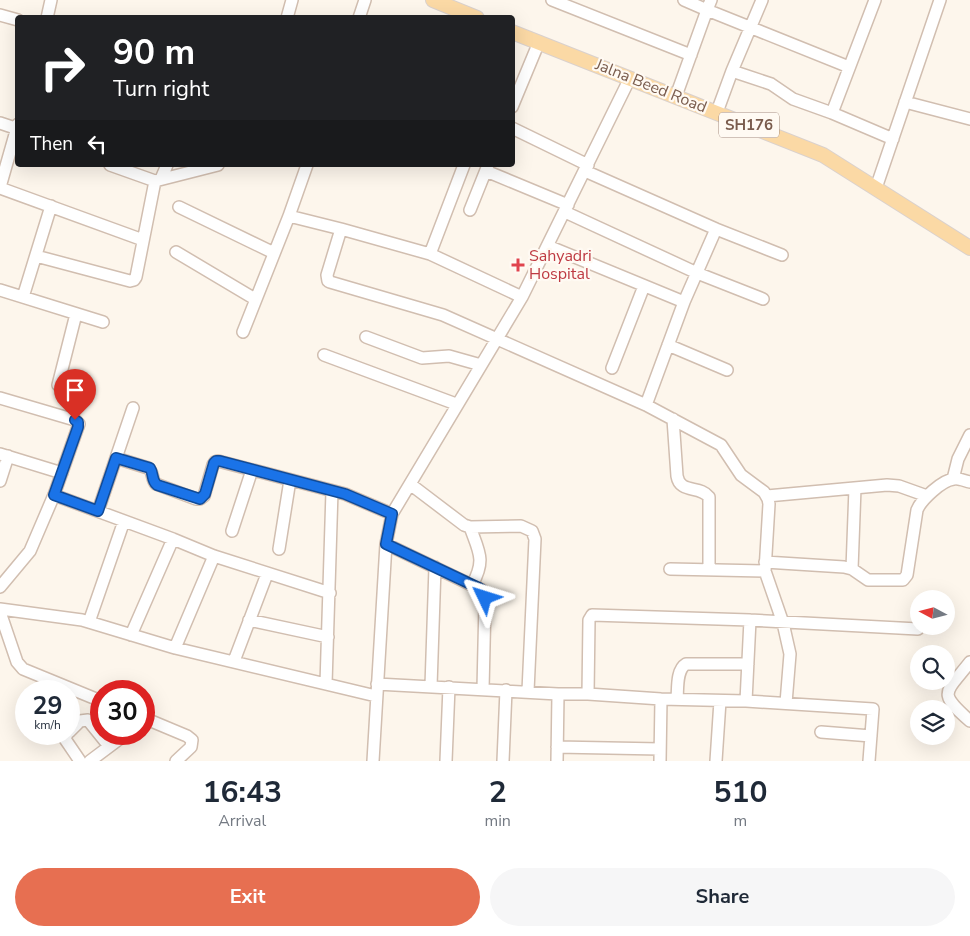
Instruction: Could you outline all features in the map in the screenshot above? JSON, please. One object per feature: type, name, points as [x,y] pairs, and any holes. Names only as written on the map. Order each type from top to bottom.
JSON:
[{"type":"main road","points":[[441,2],[470,15]]},
{"type":"main road","name":"Jalna Beed Road","points":[[515,33],[823,154],[970,248]]},
{"type":"street","points":[[48,15],[51,0]]},
{"type":"street","points":[[288,15],[292,0]]},
{"type":"street","points":[[360,15],[365,0]]},
{"type":"street","points":[[552,0],[574,4],[691,55]]},
{"type":"street","points":[[684,0],[709,5],[750,26],[849,67]]},
{"type":"street","points":[[717,112],[732,70],[762,0]]},
{"type":"street","points":[[832,113],[875,0]]},
{"type":"street","points":[[876,188],[940,0]]},
{"type":"street","points":[[676,96],[709,5]]},
{"type":"street","points":[[0,15],[15,19]]},
{"type":"street","points":[[515,99],[539,42]]},
{"type":"street","points":[[732,70],[772,84],[793,99],[832,113],[892,139]]},
{"type":"street","points":[[373,761],[386,544],[392,514],[522,296],[630,78]]},
{"type":"street","points":[[905,102],[970,119]]},
{"type":"street","points":[[0,123],[15,127]]},
{"type":"street","points":[[515,130],[586,168],[716,229],[782,255]]},
{"type":"street","points":[[15,134],[0,188],[143,240]]},
{"type":"street","points":[[116,167],[158,180],[210,167]]},
{"type":"street","points":[[36,256],[132,281],[136,277],[158,180],[166,167]]},
{"type":"street","points":[[243,332],[306,167]]},
{"type":"street","points":[[430,254],[463,167]]},
{"type":"street","points":[[470,210],[487,168],[697,273],[763,299]]},
{"type":"street","points":[[23,297],[51,206]]},
{"type":"street","points":[[179,207],[274,253]]},
{"type":"street","points":[[289,216],[341,228],[430,254],[522,296]]},
{"type":"street","points":[[341,228],[327,275],[330,282],[431,310],[646,405],[722,445],[741,475],[767,496],[769,504],[765,566],[783,623],[790,660],[786,703]]},
{"type":"street","points":[[646,405],[684,302],[716,229]]},
{"type":"street","points":[[548,246],[684,302]]},
{"type":"street","points":[[176,252],[256,299]]},
{"type":"street","points":[[612,368],[644,286]]},
{"type":"street","points":[[0,290],[103,322]]},
{"type":"street","points":[[58,385],[76,314]]},
{"type":"street","points":[[366,337],[422,358],[449,356],[481,365]]},
{"type":"street","points":[[668,345],[727,370]]},
{"type":"street","points":[[324,355],[456,404]]},
{"type":"street","points":[[0,398],[78,422],[78,427],[54,495],[30,550],[0,587]]},
{"type":"street","points":[[98,511],[133,408]]},
{"type":"street","points":[[673,419],[676,476],[679,483],[683,487],[703,492],[709,497],[709,569]]},
{"type":"street","points":[[670,568],[844,567],[852,569],[868,580],[905,579],[916,510],[927,496],[953,479],[958,459],[970,435]]},
{"type":"street","points":[[0,481],[4,455],[62,473]]},
{"type":"street","points":[[116,458],[148,468],[152,471],[153,480],[156,484],[198,499],[204,496],[213,465],[216,461],[345,494],[392,514]]},
{"type":"street","points":[[232,531],[252,470]]},
{"type":"street","points":[[953,479],[970,482]]},
{"type":"street","points":[[279,549],[290,480]]},
{"type":"street","points":[[410,484],[459,522],[470,527],[521,526],[530,529],[534,534],[528,691]]},
{"type":"street","points":[[767,496],[894,485],[927,496]]},
{"type":"street","points":[[852,569],[855,488]]},
{"type":"street","points":[[326,684],[332,491]]},
{"type":"street","points":[[54,495],[214,556],[330,593]]},
{"type":"street","points":[[89,622],[124,521]]},
{"type":"street","points":[[470,527],[481,563],[479,572],[472,585]]},
{"type":"street","points":[[131,635],[173,539]]},
{"type":"street","points":[[386,544],[482,590],[485,598],[482,689]]},
{"type":"street","points":[[175,648],[214,556]]},
{"type":"street","points":[[431,686],[435,567]]},
{"type":"street","points":[[234,661],[266,574]]},
{"type":"street","points":[[90,696],[23,669],[17,662],[0,610],[74,618],[175,648],[376,696]]},
{"type":"street","points":[[588,694],[589,620],[592,615],[750,620],[910,629]]},
{"type":"street","points":[[249,620],[328,637]]},
{"type":"street","points":[[746,701],[750,620]]},
{"type":"street","points":[[970,662],[950,687],[948,697],[952,704],[970,721]]},
{"type":"street","points":[[677,699],[680,670],[686,664],[748,664]]},
{"type":"street","points":[[377,684],[661,699],[786,703],[873,709],[869,761]]},
{"type":"street","points":[[446,761],[449,687]]},
{"type":"street","points":[[503,761],[506,690]]},
{"type":"street","points":[[557,761],[558,694]]},
{"type":"street","points":[[557,748],[660,755],[661,699]]},
{"type":"street","points":[[716,761],[720,701]]},
{"type":"street","points":[[80,721],[88,720],[109,746],[90,761]]},
{"type":"street","points":[[155,723],[192,740],[192,746],[176,761]]},
{"type":"street","points":[[821,732],[871,736]]},
{"type":"street","points":[[69,745],[80,761]]},
{"type":"place","name":"Sahyadri Hospital","points":[[518,265]]},
{"type":"route","points":[[75,420],[78,422],[78,427],[54,495],[98,511],[116,458],[150,468],[153,480],[157,485],[200,499],[205,494],[214,463],[220,461],[345,494],[392,514],[386,544],[479,588],[484,593],[485,598]]}]
